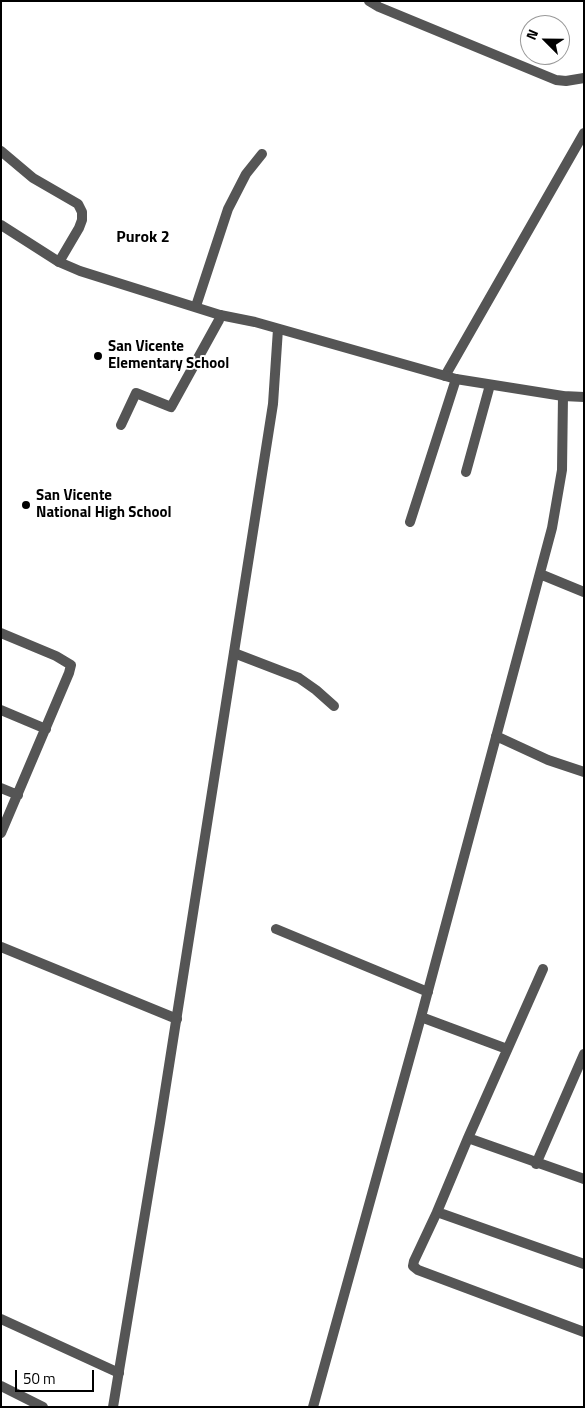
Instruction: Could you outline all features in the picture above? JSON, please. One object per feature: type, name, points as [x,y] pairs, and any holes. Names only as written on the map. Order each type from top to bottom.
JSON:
[{"type":"street","points":[[369,1],[379,7],[556,80],[566,81],[584,78]]},
{"type":"street","points":[[445,376],[584,133]]},
{"type":"street","points":[[1,151],[33,178],[78,204],[82,212],[82,220],[60,262]]},
{"type":"street","points":[[196,306],[228,210],[246,174],[262,154]]},
{"type":"street","points":[[1,225],[60,262],[80,271],[220,314],[456,379],[563,396],[584,397]]},
{"type":"street","points":[[121,425],[136,393],[171,407],[219,320],[220,314]]},
{"type":"street","points":[[113,1407],[273,404],[278,330]]},
{"type":"street","points":[[410,522],[456,379]]},
{"type":"street","points":[[466,472],[490,385]]},
{"type":"street","points":[[313,1407],[428,992],[558,502],[562,470],[563,396]]},
{"type":"street","points":[[540,574],[584,592]]},
{"type":"street","points":[[1,633],[70,663],[69,673],[1,833]]},
{"type":"street","points":[[234,653],[299,678],[334,706]]},
{"type":"street","points":[[1,710],[46,729]]},
{"type":"street","points":[[496,736],[548,760],[584,772]]},
{"type":"street","points":[[1,788],[18,795]]},
{"type":"street","points":[[276,929],[428,992]]},
{"type":"street","points":[[1,947],[176,1019]]},
{"type":"street","points":[[542,969],[414,1261],[415,1268],[584,1332]]},
{"type":"street","points":[[421,1017],[507,1049]]},
{"type":"street","points":[[536,1164],[583,1058]]},
{"type":"street","points":[[468,1138],[536,1164],[584,1179]]},
{"type":"street","points":[[437,1212],[584,1264]]},
{"type":"street","points":[[1,1318],[119,1373]]},
{"type":"street","points":[[1,1386],[43,1407]]},
{"type":"place","name":"San Vicente Elementary School","points":[[98,356]]},
{"type":"place","name":"San Vicente National High School","points":[[26,505]]},
{"type":"district","name":"Purok 2","points":[[143,238]]}]
